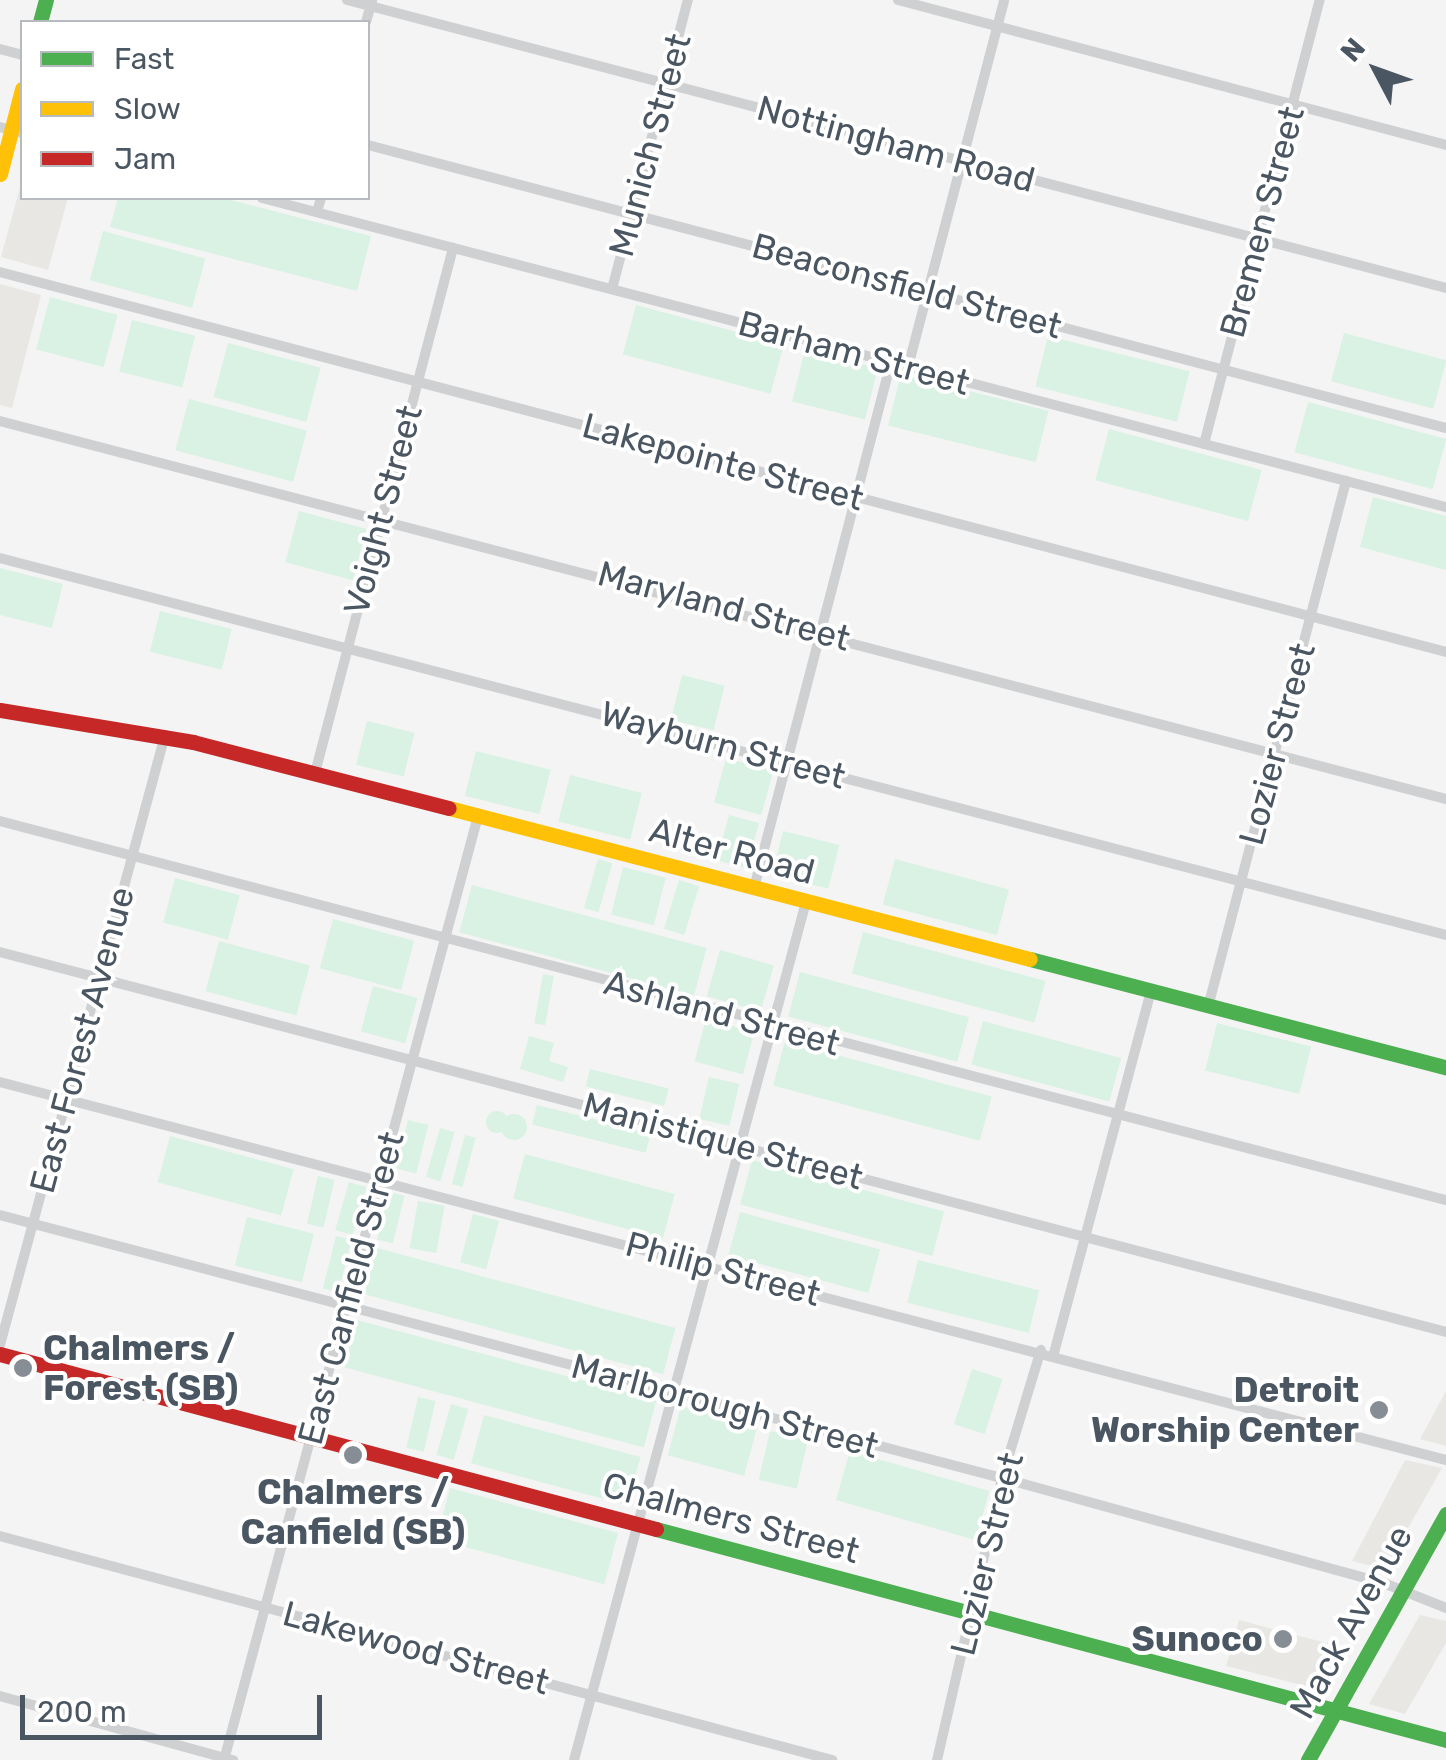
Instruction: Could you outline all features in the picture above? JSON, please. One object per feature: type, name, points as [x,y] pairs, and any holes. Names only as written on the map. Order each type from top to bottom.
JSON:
[{"type":"street","name":"Nottingham Road","points":[[346,0],[371,3],[1446,288]]},
{"type":"street","name":"Munich Street","points":[[612,290],[688,0]]},
{"type":"street","points":[[898,0],[1446,145]]},
{"type":"street","points":[[908,366],[1004,0]]},
{"type":"street","name":"Bremen Street","points":[[1204,444],[1320,0]]},
{"type":"street","points":[[0,174],[20,96]]},
{"type":"street","name":"Beaconsfield Street","points":[[370,146],[1446,428]]},
{"type":"street","name":"Barham Street","points":[[270,200],[1446,507]]},
{"type":"street","points":[[317,212],[320,200]]},
{"type":"street","name":"Voight Street","points":[[314,773],[453,248]]},
{"type":"street","name":"Lakepointe Street","points":[[0,272],[1446,652]]},
{"type":"street","points":[[754,888],[891,362]]},
{"type":"street","name":"Maryland Street","points":[[0,420],[382,516],[1446,800]]},
{"type":"street","name":"Lozier Street","points":[[1208,1007],[1346,481]]},
{"type":"street","name":"Wayburn Street","points":[[0,558],[1446,935]]},
{"type":"street","name":"Alter Road","points":[[0,710],[164,735],[1446,1067]]},
{"type":"street","name":"East Forest Avenue","points":[[0,1346],[164,735]]},
{"type":"street","name":"East Canfield Street","points":[[227,1759],[478,816]]},
{"type":"street","name":"Ashland Street","points":[[0,820],[1117,1118],[1446,1200]]},
{"type":"street","points":[[574,1760],[806,902]]},
{"type":"street","name":"Manistique Street","points":[[0,952],[1446,1332]]},
{"type":"street","points":[[1054,1353],[1151,992]]},
{"type":"street","name":"Philip Street","points":[[0,1082],[1054,1353],[1446,1460]]},
{"type":"street","name":"Marlborough Street","points":[[0,1215],[1002,1478],[1386,1584],[1401,1594],[1446,1608]]},
{"type":"street","name":"Lozier Street","points":[[937,1760],[1002,1478],[1041,1350]]},
{"type":"street","name":"Chalmers Street","points":[[0,1354],[1446,1740]]},
{"type":"street","name":"Mack Avenue","points":[[1308,1760],[1446,1514]]},
{"type":"street","name":"Lakewood Street","points":[[0,1536],[832,1760]]},
{"type":"street","points":[[0,1696],[227,1759]]},
{"type":"shaded area","points":[[20,187],[20,200],[67,200],[48,270],[1,257]]},
{"type":"shaded area","points":[[0,284],[41,295],[12,408],[0,405]]},
{"type":"shaded area","points":[[1446,1391],[1446,1446],[1420,1439]]},
{"type":"shaded area","points":[[1405,1460],[1442,1468],[1385,1569],[1352,1561]]},
{"type":"shaded area","points":[[1420,1615],[1446,1621],[1446,1643],[1405,1714],[1369,1704]]},
{"type":"shaded area","points":[[1239,1620],[1339,1646],[1314,1688],[1226,1666]]},
{"type":"green space","points":[[117,200],[231,200],[371,236],[357,291],[110,227]]},
{"type":"green space","points":[[103,231],[205,258],[192,308],[90,280]]},
{"type":"green space","points":[[50,297],[118,315],[104,367],[36,349]]},
{"type":"green space","points":[[636,305],[784,345],[771,394],[623,354]]},
{"type":"green space","points":[[132,320],[195,336],[182,387],[119,371]]},
{"type":"green space","points":[[1344,333],[1446,360],[1433,409],[1331,381]]},
{"type":"green space","points":[[1048,336],[1190,371],[1177,422],[1035,386]]},
{"type":"green space","points":[[228,343],[321,368],[306,422],[214,397]]},
{"type":"green space","points":[[805,350],[878,368],[865,420],[792,401]]},
{"type":"green space","points":[[901,374],[1048,411],[1036,462],[888,425]]},
{"type":"green space","points":[[189,399],[307,431],[293,482],[175,450]]},
{"type":"green space","points":[[1308,402],[1446,439],[1433,489],[1295,452]]},
{"type":"green space","points":[[1109,429],[1262,470],[1248,521],[1095,480]]},
{"type":"green space","points":[[1373,497],[1446,516],[1446,570],[1360,547]]},
{"type":"green space","points":[[299,511],[367,529],[353,580],[285,562]]},
{"type":"green space","points":[[0,568],[63,584],[52,628],[0,615]]},
{"type":"green space","points":[[160,611],[232,629],[222,670],[150,652]]},
{"type":"green space","points":[[682,675],[725,686],[714,730],[671,720]]},
{"type":"green space","points":[[367,721],[415,733],[404,777],[356,765]]},
{"type":"green space","points":[[476,751],[551,770],[540,814],[465,796]]},
{"type":"green space","points":[[726,758],[773,771],[761,815],[714,802]]},
{"type":"green space","points":[[570,775],[642,793],[630,839],[558,822]]},
{"type":"green space","points":[[729,815],[759,823],[747,868],[717,860]]},
{"type":"green space","points":[[783,831],[839,845],[828,889],[772,875]]},
{"type":"green space","points":[[598,859],[612,863],[598,912],[584,908]]},
{"type":"green space","points":[[895,859],[1009,890],[997,935],[883,904]]},
{"type":"green space","points":[[623,867],[666,878],[654,925],[611,915]]},
{"type":"green space","points":[[175,878],[240,895],[228,940],[163,922]]},
{"type":"green space","points":[[679,880],[699,886],[684,935],[664,929]]},
{"type":"green space","points":[[472,885],[707,948],[694,995],[459,932]]},
{"type":"green space","points":[[333,919],[414,941],[401,990],[320,968]]},
{"type":"green space","points":[[863,932],[1046,981],[1034,1022],[852,974]]},
{"type":"green space","points":[[219,941],[310,965],[296,1016],[206,991]]},
{"type":"green space","points":[[720,950],[774,965],[761,1012],[707,996]]},
{"type":"green space","points":[[800,972],[969,1017],[957,1062],[788,1016]]},
{"type":"green space","points":[[543,974],[554,976],[545,1025],[534,1023]]},
{"type":"green space","points":[[373,986],[417,998],[405,1043],[361,1031]]},
{"type":"green space","points":[[706,1019],[754,1032],[743,1074],[695,1062]]},
{"type":"green space","points":[[983,1021],[1121,1058],[1109,1101],[971,1064]]},
{"type":"green space","points":[[1217,1023],[1311,1046],[1299,1094],[1205,1071]]},
{"type":"green space","points":[[529,1036],[554,1043],[549,1061],[568,1067],[563,1082],[520,1069]]},
{"type":"green space","points":[[785,1041],[992,1096],[980,1141],[773,1085]]},
{"type":"green space","points":[[590,1069],[669,1089],[664,1106],[586,1086]]},
{"type":"green space","points":[[709,1077],[739,1084],[730,1126],[699,1119]]},
{"type":"green space","points":[[537,1105],[651,1133],[646,1153],[532,1124]]},
{"type":"green space","points":[[493,1111],[501,1111],[508,1122],[501,1133],[493,1133],[486,1126],[486,1118]]},
{"type":"green space","points":[[514,1114],[523,1118],[527,1127],[523,1136],[514,1140],[505,1136],[501,1127],[505,1118]]},
{"type":"green space","points":[[408,1120],[428,1125],[416,1174],[396,1169]]},
{"type":"green space","points":[[440,1128],[454,1132],[440,1181],[426,1177]]},
{"type":"green space","points":[[465,1135],[476,1138],[462,1187],[452,1184]]},
{"type":"green space","points":[[170,1136],[294,1169],[281,1215],[158,1182]]},
{"type":"green space","points":[[525,1154],[675,1194],[663,1239],[513,1198]]},
{"type":"green space","points":[[752,1160],[944,1212],[932,1256],[740,1204]]},
{"type":"green space","points":[[318,1176],[335,1180],[324,1228],[307,1224]]},
{"type":"green space","points":[[349,1182],[366,1187],[353,1235],[335,1230]]},
{"type":"green space","points":[[389,1192],[405,1196],[393,1243],[377,1240]]},
{"type":"green space","points":[[418,1201],[445,1206],[436,1253],[410,1248]]},
{"type":"green space","points":[[740,1212],[880,1250],[868,1293],[728,1255]]},
{"type":"green space","points":[[473,1214],[499,1221],[486,1269],[460,1262]]},
{"type":"green space","points":[[247,1217],[314,1234],[302,1282],[235,1266]]},
{"type":"green space","points":[[336,1236],[352,1240],[338,1292],[323,1288]]},
{"type":"green space","points":[[377,1248],[675,1328],[663,1374],[365,1294]]},
{"type":"green space","points":[[918,1260],[1039,1290],[1029,1333],[907,1303]]},
{"type":"green space","points":[[357,1320],[656,1400],[644,1448],[344,1367]]},
{"type":"green space","points":[[972,1369],[1002,1379],[985,1434],[954,1424]]},
{"type":"green space","points":[[418,1397],[436,1401],[424,1452],[406,1448]]},
{"type":"green space","points":[[451,1404],[468,1409],[454,1460],[436,1455]]},
{"type":"green space","points":[[681,1406],[757,1426],[744,1476],[668,1455]]},
{"type":"green space","points":[[484,1415],[640,1457],[628,1505],[471,1463]]},
{"type":"green space","points":[[770,1431],[808,1440],[797,1488],[759,1480]]},
{"type":"green space","points":[[850,1451],[989,1491],[975,1540],[836,1500]]},
{"type":"green space","points":[[450,1488],[618,1533],[604,1584],[436,1539]]},
{"type":"traffic: fast","points":[[41,20],[46,0]]},
{"type":"traffic: fast","points":[[1030,959],[1446,1067]]},
{"type":"traffic: fast","points":[[1308,1760],[1446,1514]]},
{"type":"traffic: fast","points":[[656,1529],[1446,1740]]},
{"type":"traffic: slow","points":[[0,174],[20,97]]},
{"type":"traffic: slow","points":[[449,808],[1030,959]]},
{"type":"traffic: jam","points":[[0,710],[193,742],[449,808]]},
{"type":"traffic: jam","points":[[0,1354],[656,1529]]},
{"type":"place","name":"Chalmers / Forest (SB)","points":[[23,1368]]},
{"type":"place","name":"Detroit Worship Center","points":[[1379,1410]]},
{"type":"place","name":"Chalmers / Canfield (SB)","points":[[353,1455]]},
{"type":"place","name":"Sunoco","points":[[1283,1639]]}]
